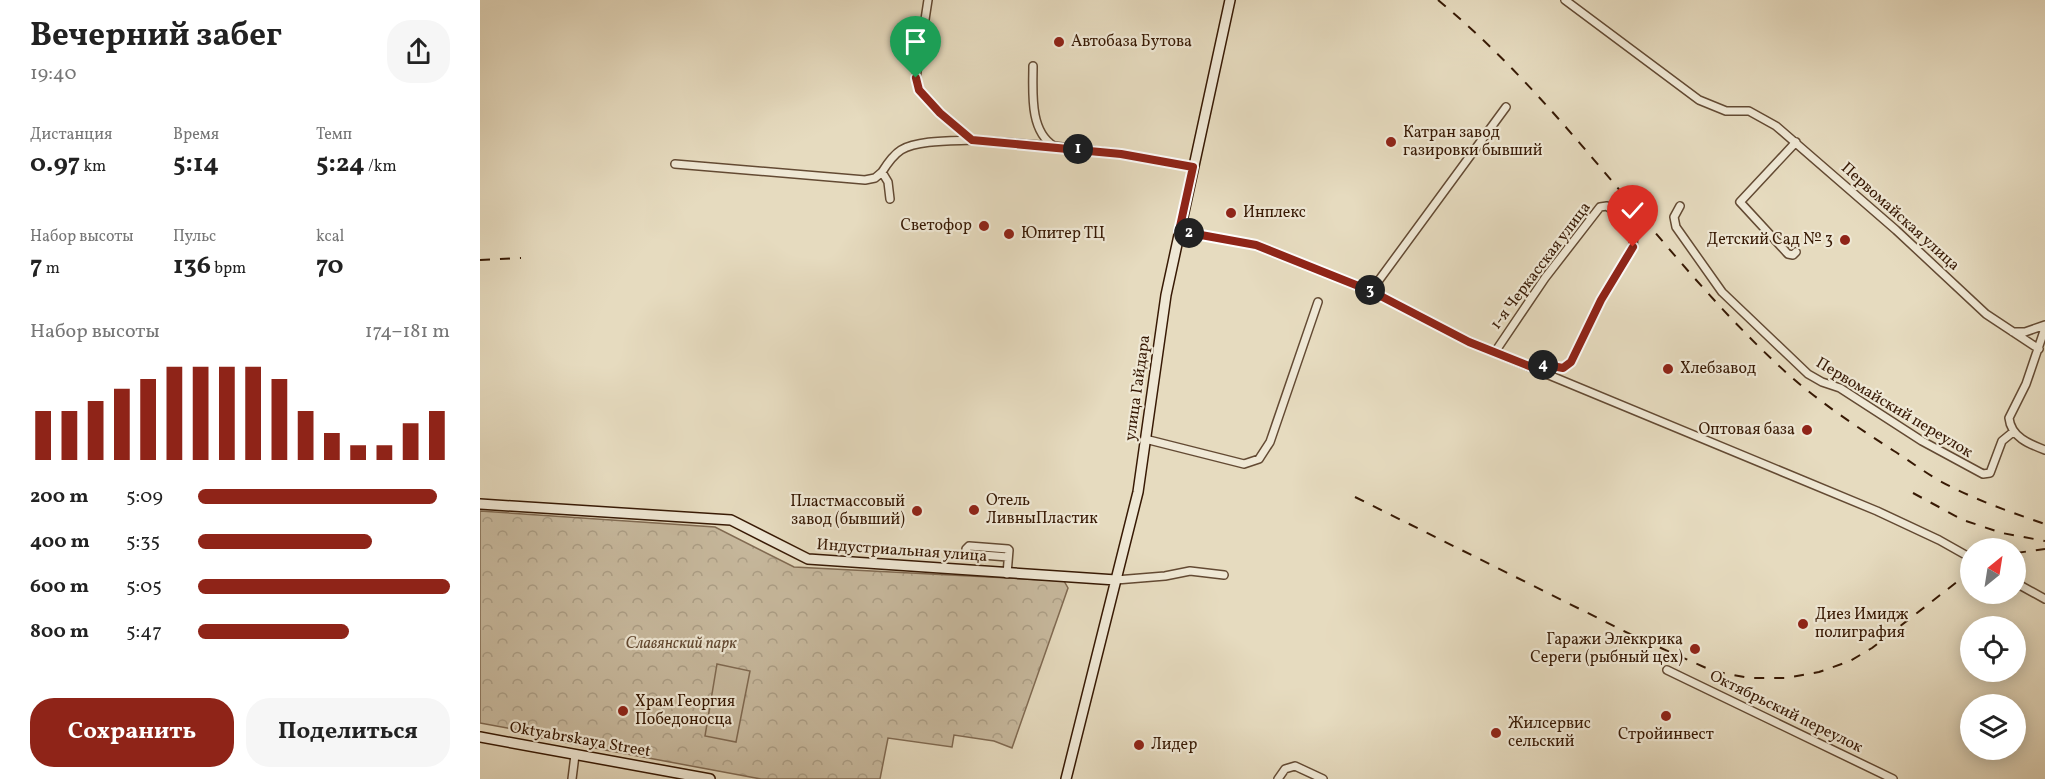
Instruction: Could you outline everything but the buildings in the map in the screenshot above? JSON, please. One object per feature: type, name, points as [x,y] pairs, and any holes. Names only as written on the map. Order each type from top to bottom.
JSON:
[{"type":"street","points":[[928,0],[916,84],[940,113],[972,140]]},
{"type":"street","name":"улица Гайдара","points":[[1066,779],[1138,492],[1166,295],[1230,0]]},
{"type":"street","name":"Первомайская улица","points":[[1565,0],[1699,100],[1726,111],[1749,111],[1776,126],[1896,230],[1986,314],[2039,349]]},
{"type":"street","points":[[1033,66],[1034,112],[1046,141],[1054,146]]},
{"type":"street","points":[[1371,291],[1506,106]]},
{"type":"street","points":[[675,164],[865,180],[875,178],[893,157],[906,148],[972,140],[1121,154],[1193,167]]},
{"type":"street","points":[[1796,142],[1740,202],[1788,254],[1793,255],[1796,252]]},
{"type":"street","points":[[882,172],[888,182],[890,199]]},
{"type":"street","name":"1-я Черкасская улица","points":[[1495,352],[1545,278],[1600,207],[1607,206],[1634,232],[1630,253],[1601,300],[1571,362],[1563,368],[1541,364],[1534,368]]},
{"type":"street","name":"Первомайский переулок","points":[[1680,206],[1674,217],[1676,227],[1722,292],[1814,378],[1840,388],[1922,441],[1983,474],[1990,473],[2002,441],[2013,432]]},
{"type":"street","points":[[1179,231],[1256,245],[1371,291],[1469,342],[1763,462],[1877,511],[1960,552]]},
{"type":"street","points":[[1145,439],[1244,464],[1259,459],[1279,422],[1317,302]]},
{"type":"street","points":[[2013,332],[2025,332],[2045,327],[2026,384],[2009,415],[2013,432],[2028,443],[2045,450]]},
{"type":"street","name":"Индустриальная улица","points":[[480,504],[731,520],[808,559],[1116,580]]},
{"type":"street","points":[[1007,573],[1008,557],[1008,550],[1006,548],[969,546],[966,549],[969,554],[1008,557]]},
{"type":"street","points":[[1116,580],[1165,576],[1190,571],[1224,575]]},
{"type":"street","points":[[2026,589],[2045,599]]},
{"type":"street","name":"Октябрьский переулок","points":[[1667,670],[1893,779]]},
{"type":"street","name":"Oktyabrskaya Street","points":[[480,737],[710,779]]},
{"type":"street","points":[[572,779],[575,755]]},
{"type":"street","points":[[1278,779],[1285,769],[1295,766],[1323,779]]},
{"type":"green space","name":"Славянский парк","points":[[480,511],[715,527],[794,567],[1064,581],[1068,588],[1012,748],[994,741],[954,735],[952,747],[888,738],[880,779],[761,779],[541,738],[530,732],[480,723]]},
{"type":"green space","points":[[717,664],[750,671],[736,742],[705,736]]},
{"type":"railway","points":[[1438,0],[1485,41],[1528,86],[1692,275],[1734,321],[1791,377],[1849,421],[1940,481],[1978,499],[2045,524]]},
{"type":"railway","points":[[480,260],[521,258]]},
{"type":"railway","points":[[1913,493],[1963,520],[2002,533],[2045,541]]},
{"type":"railway","points":[[1355,497],[1636,637],[1713,671],[1749,678],[1786,678],[1819,672],[1850,661],[1872,648],[1960,580]]},
{"type":"railway","points":[[2026,552],[2045,549]]},
{"type":"place","name":"Автобаза Бутова","points":[[1059,42]]},
{"type":"place","name":"Катран завод газировки бывший","points":[[1391,142]]},
{"type":"place","name":"Инплекс","points":[[1231,213]]},
{"type":"place","name":"Светофор","points":[[984,226]]},
{"type":"place","name":"Юпитер ТЦ","points":[[1009,234]]},
{"type":"place","name":"Детский Сад № 3","points":[[1845,240]]},
{"type":"place","name":"Хлебзавод","points":[[1668,369]]},
{"type":"place","name":"Оптовая база","points":[[1807,430]]},
{"type":"place","name":"Отель ЛивныПластик","points":[[974,510]]},
{"type":"place","name":"Пластмассовый завод (бывший)","points":[[917,511]]},
{"type":"place","name":"Диез Имидж полиграфия","points":[[1803,624]]},
{"type":"place","name":"Гаражи Элеккрика Сереги (рыбный цех)","points":[[1695,649]]},
{"type":"place","name":"Храм Георгия Победоносца","points":[[623,711]]},
{"type":"place","name":"Стройинвест","points":[[1666,716]]},
{"type":"place","name":"Жилсервис сельский","points":[[1496,733]]},
{"type":"place","name":"Лидер","points":[[1139,745]]},
{"type":"route","points":[[916,78],[919,90],[940,113],[972,140],[1121,154],[1193,167],[1179,231],[1256,245],[1371,291],[1469,342],[1534,368],[1541,364],[1563,368],[1571,362],[1601,300],[1633,247]]}]
